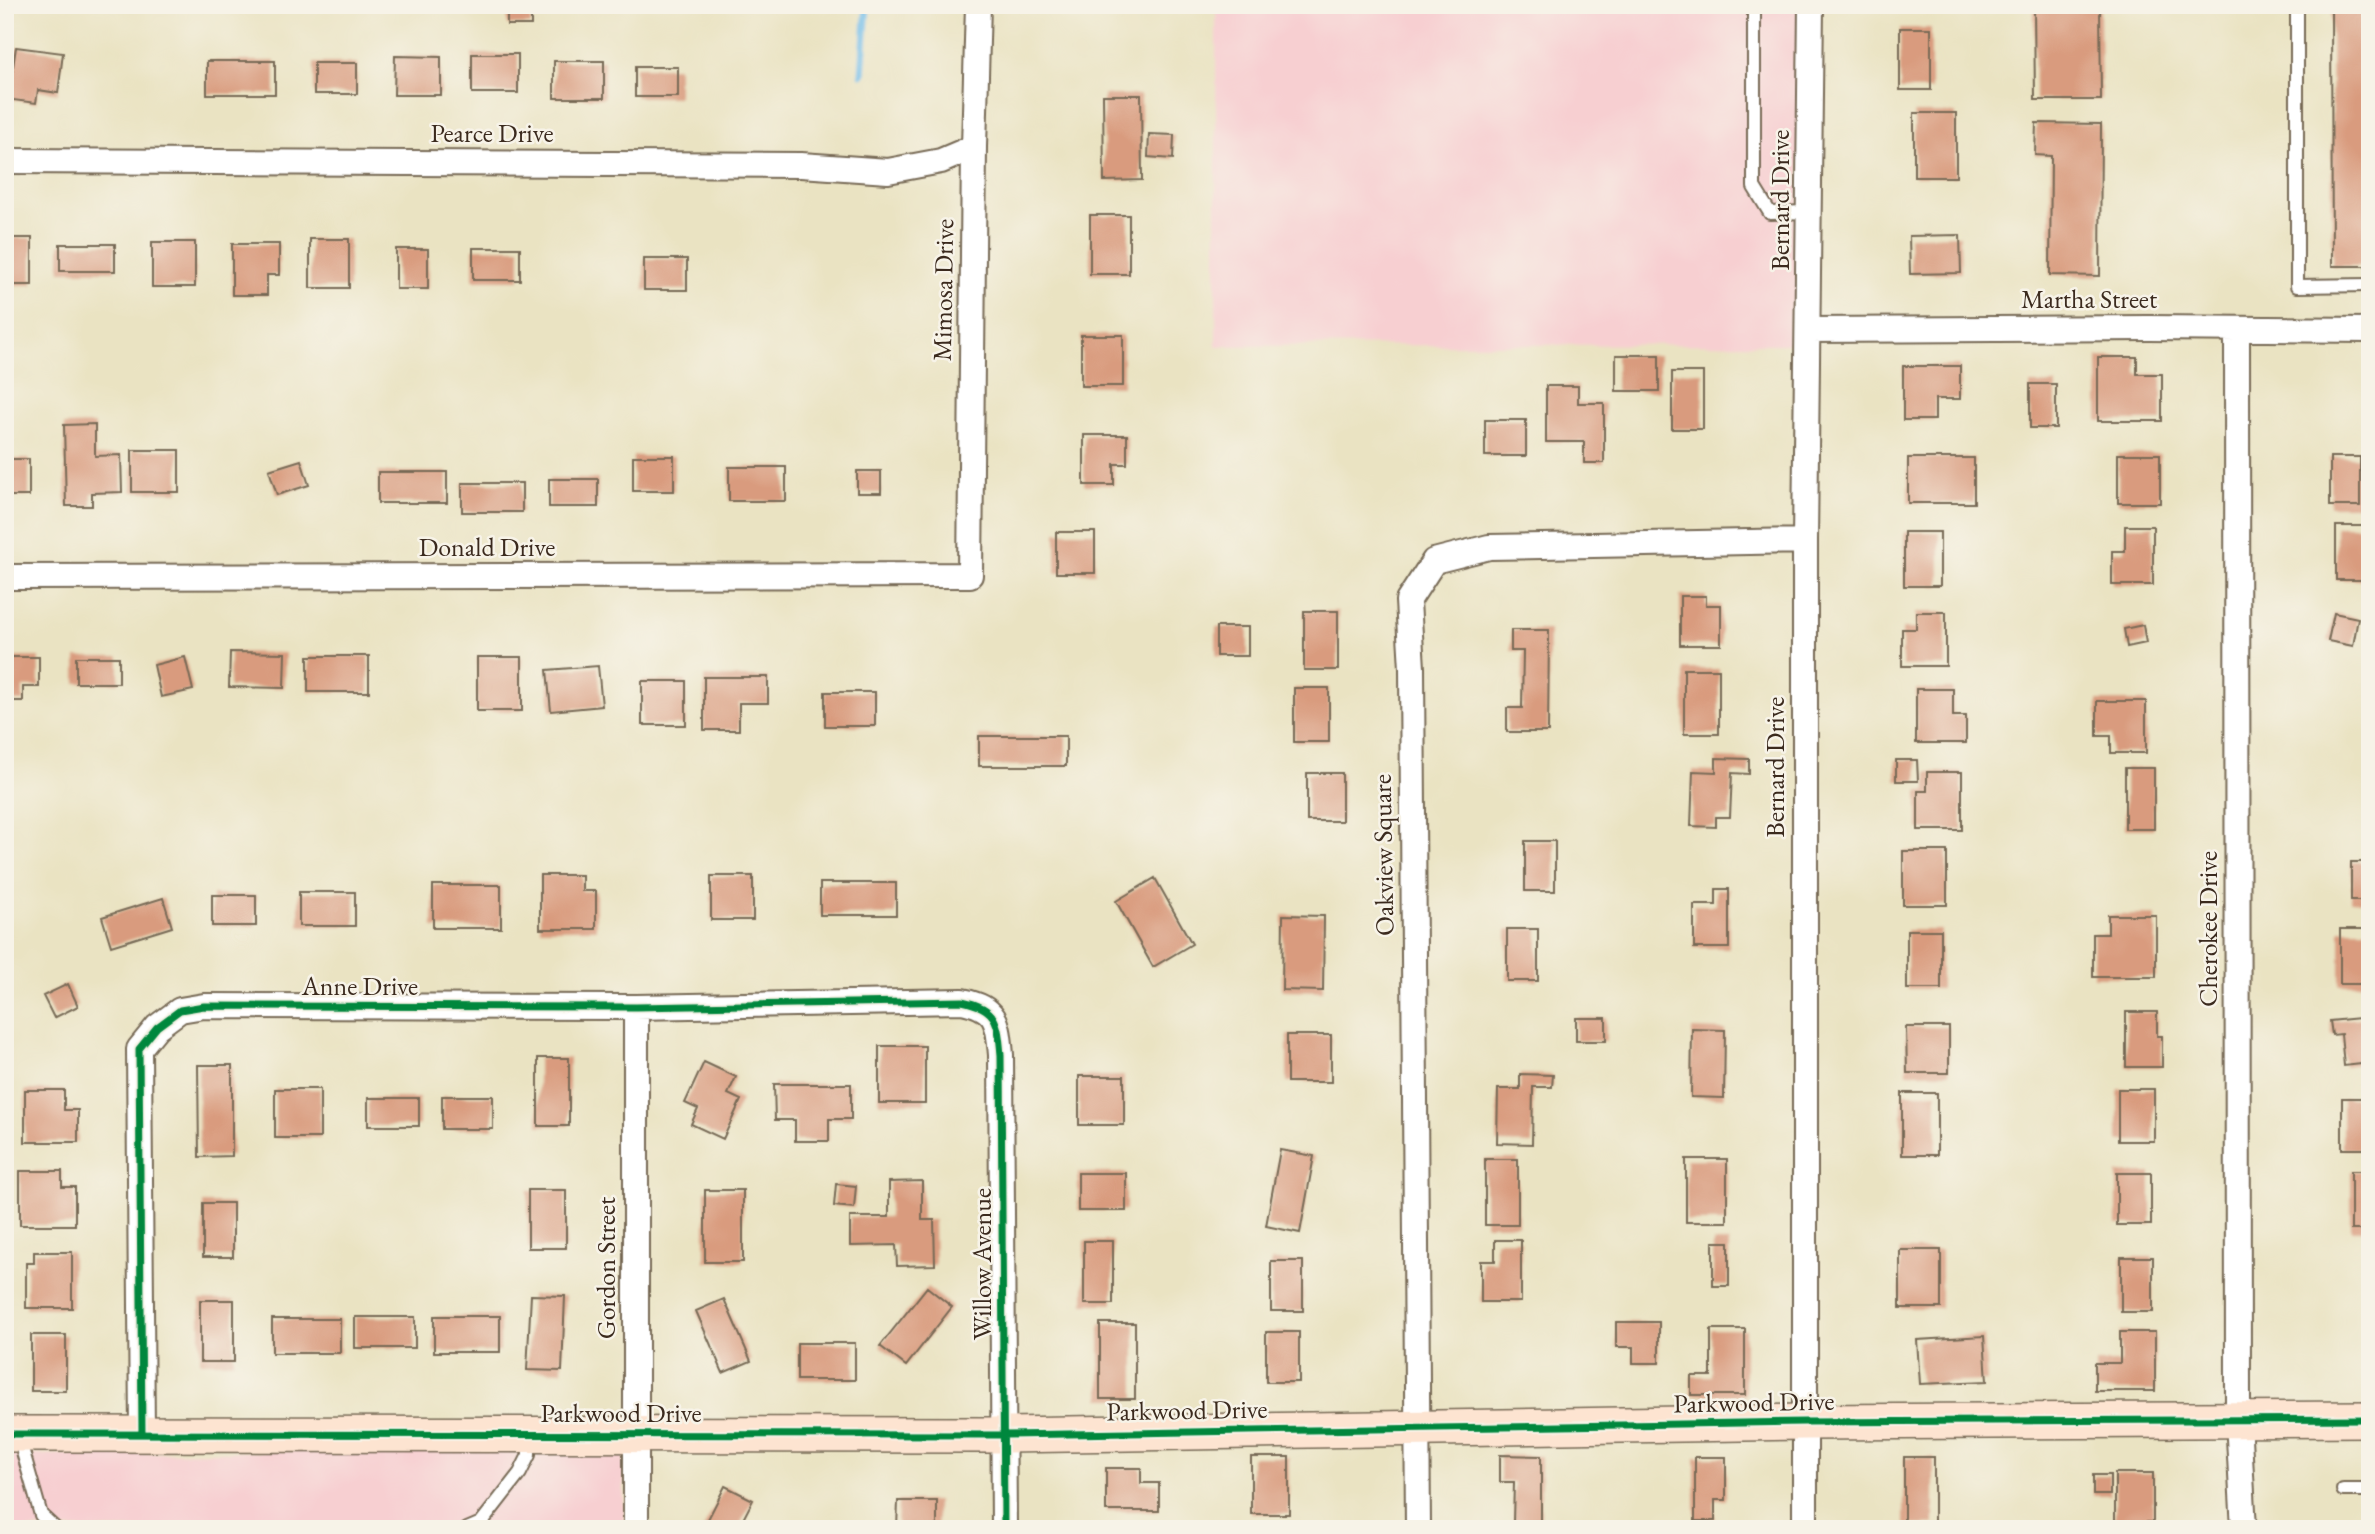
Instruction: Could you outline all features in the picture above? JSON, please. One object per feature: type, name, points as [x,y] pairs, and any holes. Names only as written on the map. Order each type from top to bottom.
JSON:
[{"type":"street","name":"Mimosa Drive","points":[[970,575],[978,5]]},
{"type":"street","name":"Bernard Drive","points":[[1805,1529],[1805,541],[1811,5]]},
{"type":"street","name":"Pearce Drive","points":[[5,161],[787,164],[888,172],[941,161],[974,147]]},
{"type":"street","name":"Cherokee Drive","points":[[2236,329],[2238,1420],[2244,1529]]},
{"type":"street","name":"Martha Street","points":[[1808,330],[2370,330]]},
{"type":"street","name":"Oakview Square","points":[[1418,1529],[1412,668],[1408,601],[1434,561],[1489,547],[1805,541]]},
{"type":"street","name":"Donald Drive","points":[[5,577],[970,575]]},
{"type":"street","name":"Anne Drive","points":[[142,1434],[137,1082],[139,1049],[157,1027],[180,1010],[204,1006],[636,1007],[962,1001],[982,1005]]},
{"type":"street","name":"Willow Avenue","points":[[982,1005],[989,1012],[999,1032],[1001,1055],[1004,1529]]},
{"type":"street","name":"Gordon Street","points":[[636,1007],[636,1529]]},
{"type":"street","name":"Parkwood Drive","points":[[12,1434],[1004,1434],[1805,1422],[2370,1419]]},
{"type":"lane","points":[[1754,5],[1754,187],[1770,213],[1809,212]]},
{"type":"lane","points":[[2297,5],[2297,286],[2370,285]]},
{"type":"lane","points":[[12,1434],[41,1515],[56,1529]]},
{"type":"lane","points":[[467,1529],[481,1523],[520,1473],[529,1455],[529,1434]]},
{"type":"lane","points":[[2343,1490],[2370,1490]]},
{"type":"shaded area","points":[[1216,5],[1800,5],[1799,344],[1216,346]]},
{"type":"shaded area","points":[[624,1446],[624,1529],[5,1529],[5,1455]]},
{"type":"building","points":[[507,5],[531,5],[531,25],[507,25]]},
{"type":"building","points":[[2034,5],[2100,5],[2101,100],[2035,100]]},
{"type":"building","points":[[2331,5],[2370,5],[2370,266],[2332,266]]},
{"type":"building","points":[[1900,28],[1931,28],[1931,90],[1900,90]]},
{"type":"building","points":[[16,47],[63,53],[58,93],[38,90],[36,103],[5,99],[6,72],[12,73]]},
{"type":"building","points":[[472,54],[518,54],[518,93],[472,93]]},
{"type":"building","points":[[395,56],[441,57],[441,95],[394,95]]},
{"type":"building","points":[[207,61],[275,61],[275,94],[207,94]]},
{"type":"building","points":[[554,61],[604,61],[604,98],[554,98]]},
{"type":"building","points":[[314,63],[357,63],[357,94],[314,94]]},
{"type":"building","points":[[635,67],[678,67],[678,97],[635,97]]},
{"type":"building","points":[[1103,95],[1141,95],[1142,180],[1104,181]]},
{"type":"building","points":[[1914,113],[1956,113],[1956,177],[1914,177]]},
{"type":"building","points":[[2036,123],[2101,124],[2100,276],[2050,275],[2051,156],[2035,155]]},
{"type":"building","points":[[1149,134],[1174,135],[1173,159],[1148,157]]},
{"type":"building","points":[[1090,215],[1129,215],[1129,274],[1090,274]]},
{"type":"building","points":[[1960,235],[1961,273],[1910,274],[1909,236]]},
{"type":"building","points":[[5,238],[32,238],[32,285],[5,285]]},
{"type":"building","points":[[310,239],[349,239],[349,288],[310,288]]},
{"type":"building","points":[[152,242],[195,242],[195,287],[152,287]]},
{"type":"building","points":[[60,244],[115,244],[115,271],[60,271]]},
{"type":"building","points":[[232,244],[279,244],[279,275],[267,275],[267,295],[232,295]]},
{"type":"building","points":[[473,248],[520,248],[520,280],[473,280]]},
{"type":"building","points":[[396,249],[428,249],[428,289],[396,289]]},
{"type":"building","points":[[644,259],[687,259],[687,290],[644,290]]},
{"type":"building","points":[[1081,335],[1123,335],[1123,386],[1081,386]]},
{"type":"building","points":[[1616,355],[1659,355],[1659,391],[1616,391]]},
{"type":"building","points":[[2098,357],[2137,357],[2137,374],[2162,374],[2162,421],[2098,421]]},
{"type":"building","points":[[1903,366],[1960,366],[1960,399],[1935,399],[1935,420],[1903,420]]},
{"type":"building","points":[[1672,372],[1703,372],[1703,429],[1672,429]]},
{"type":"building","points":[[2030,384],[2056,384],[2056,428],[2030,428]]},
{"type":"building","points":[[1546,386],[1578,386],[1578,403],[1604,403],[1604,463],[1584,463],[1584,442],[1546,442]]},
{"type":"building","points":[[1485,420],[1526,420],[1526,456],[1485,456]]},
{"type":"building","points":[[95,424],[95,456],[121,455],[122,492],[92,493],[92,506],[66,506],[64,425]]},
{"type":"building","points":[[1084,435],[1127,435],[1127,464],[1114,464],[1114,485],[1084,485]]},
{"type":"building","points":[[132,450],[179,450],[179,492],[132,492]]},
{"type":"building","points":[[2118,454],[2160,454],[2160,503],[2118,503]]},
{"type":"building","points":[[633,456],[674,456],[674,491],[633,491]]},
{"type":"building","points":[[2330,457],[2360,457],[2360,506],[2330,506]]},
{"type":"building","points":[[1908,458],[1974,458],[1974,503],[1908,503]]},
{"type":"building","points":[[5,459],[29,459],[29,496],[5,496]]},
{"type":"building","points":[[301,460],[309,485],[277,495],[269,470]]},
{"type":"building","points":[[729,467],[786,467],[786,501],[729,501]]},
{"type":"building","points":[[857,471],[881,471],[881,493],[857,493]]},
{"type":"building","points":[[378,472],[447,472],[447,503],[378,503]]},
{"type":"building","points":[[549,479],[598,479],[598,507],[549,507]]},
{"type":"building","points":[[462,483],[522,483],[522,512],[462,512]]},
{"type":"building","points":[[2125,526],[2153,526],[2153,585],[2112,585],[2112,551],[2125,551]]},
{"type":"building","points":[[2336,526],[2365,526],[2365,580],[2336,580]]},
{"type":"building","points":[[1056,532],[1095,532],[1095,573],[1056,573]]},
{"type":"building","points":[[1904,532],[1940,532],[1940,586],[1904,586]]},
{"type":"building","points":[[1680,596],[1706,596],[1706,605],[1721,605],[1721,645],[1680,645]]},
{"type":"building","points":[[1304,611],[1338,611],[1338,670],[1304,670]]},
{"type":"building","points":[[1916,612],[1946,612],[1946,666],[1902,666],[1902,629],[1916,629]]},
{"type":"building","points":[[2334,613],[2358,618],[2353,646],[2328,641]]},
{"type":"building","points":[[2143,625],[2146,643],[2127,647],[2124,629]]},
{"type":"building","points":[[1216,627],[1248,627],[1248,656],[1216,656]]},
{"type":"building","points":[[1511,630],[1549,630],[1548,732],[1507,732],[1507,708],[1522,708],[1523,651],[1511,651]]},
{"type":"building","points":[[230,652],[285,653],[284,688],[229,687]]},
{"type":"building","points":[[308,656],[369,656],[369,692],[308,692]]},
{"type":"building","points":[[5,657],[39,657],[39,687],[23,687],[23,701],[5,701]]},
{"type":"building","points":[[76,657],[119,657],[119,683],[76,683]]},
{"type":"building","points":[[185,657],[193,690],[161,697],[154,665]]},
{"type":"building","points":[[477,657],[522,657],[522,711],[477,711]]},
{"type":"building","points":[[598,666],[602,706],[551,711],[547,670]]},
{"type":"building","points":[[1684,669],[1719,669],[1719,734],[1684,734]]},
{"type":"building","points":[[704,677],[768,677],[768,703],[739,703],[739,730],[704,730]]},
{"type":"building","points":[[642,681],[686,681],[686,725],[642,725]]},
{"type":"building","points":[[1294,688],[1329,688],[1329,742],[1294,742]]},
{"type":"building","points":[[1916,689],[1953,689],[1953,716],[1966,716],[1966,743],[1916,743]]},
{"type":"building","points":[[825,692],[875,692],[875,726],[825,726]]},
{"type":"building","points":[[2097,701],[2146,701],[2146,753],[2111,753],[2111,736],[2097,736]]},
{"type":"building","points":[[979,736],[1066,736],[1066,766],[979,766]]},
{"type":"building","points":[[1716,758],[1749,759],[1749,774],[1732,773],[1730,817],[1716,817],[1716,827],[1691,826],[1693,771],[1716,772]]},
{"type":"building","points":[[1896,760],[1917,760],[1918,781],[1896,781]]},
{"type":"building","points":[[2125,768],[2154,768],[2154,829],[2125,829]]},
{"type":"building","points":[[1927,772],[1962,772],[1962,830],[1918,830],[1918,791],[1927,791]]},
{"type":"building","points":[[1307,773],[1342,773],[1342,821],[1307,821]]},
{"type":"building","points":[[1525,841],[1555,841],[1555,891],[1525,891]]},
{"type":"building","points":[[1903,851],[1947,851],[1947,905],[1903,905]]},
{"type":"building","points":[[2351,862],[2370,862],[2370,901],[2351,901]]},
{"type":"building","points":[[540,875],[582,875],[582,891],[596,891],[596,929],[540,929]]},
{"type":"building","points":[[711,876],[753,876],[753,920],[711,920]]},
{"type":"building","points":[[1155,878],[1192,944],[1153,967],[1116,901]]},
{"type":"building","points":[[820,883],[896,883],[896,915],[820,915]]},
{"type":"building","points":[[433,885],[501,885],[501,928],[433,928]]},
{"type":"building","points":[[1716,889],[1729,889],[1729,948],[1694,948],[1694,905],[1716,905]]},
{"type":"building","points":[[299,892],[355,892],[355,926],[299,926]]},
{"type":"building","points":[[212,895],[256,895],[256,926],[212,926]]},
{"type":"building","points":[[163,898],[172,927],[111,946],[102,917]]},
{"type":"building","points":[[1283,915],[1324,916],[1323,991],[1282,990]]},
{"type":"building","points":[[2108,915],[2156,915],[2156,977],[2093,977],[2093,934],[2108,934]]},
{"type":"building","points":[[1507,929],[1538,929],[1538,981],[1507,981]]},
{"type":"building","points":[[2340,929],[2370,929],[2370,984],[2340,984]]},
{"type":"building","points":[[1907,930],[1941,930],[1941,989],[1907,989]]},
{"type":"building","points":[[68,984],[78,1006],[54,1018],[43,996]]},
{"type":"building","points":[[2126,1012],[2157,1012],[2157,1036],[2162,1036],[2162,1067],[2126,1067]]},
{"type":"building","points":[[2370,1017],[2370,1063],[2344,1066],[2341,1034],[2332,1035],[2330,1021]]},
{"type":"building","points":[[1576,1018],[1606,1018],[1606,1041],[1576,1041]]},
{"type":"building","points":[[1906,1027],[1949,1027],[1949,1073],[1907,1073]]},
{"type":"building","points":[[1692,1029],[1725,1030],[1724,1098],[1691,1097]]},
{"type":"building","points":[[1287,1035],[1331,1035],[1331,1082],[1287,1082]]},
{"type":"building","points":[[879,1046],[925,1046],[925,1103],[879,1103]]},
{"type":"building","points":[[538,1058],[569,1058],[569,1126],[538,1126]]},
{"type":"building","points":[[704,1062],[736,1077],[728,1094],[741,1100],[723,1139],[691,1124],[698,1109],[685,1103]]},
{"type":"building","points":[[198,1065],[232,1065],[232,1156],[199,1157]]},
{"type":"building","points":[[1520,1074],[1553,1075],[1552,1087],[1533,1087],[1532,1144],[1497,1143],[1498,1089],[1520,1089]]},
{"type":"building","points":[[1079,1076],[1124,1076],[1124,1125],[1079,1125]]},
{"type":"building","points":[[774,1084],[851,1084],[851,1119],[829,1119],[829,1141],[795,1141],[795,1120],[775,1120]]},
{"type":"building","points":[[275,1089],[320,1089],[320,1138],[275,1138]]},
{"type":"building","points":[[2118,1089],[2154,1089],[2154,1141],[2118,1141]]},
{"type":"building","points":[[25,1090],[64,1090],[64,1110],[78,1110],[78,1142],[25,1142]]},
{"type":"building","points":[[1902,1093],[1937,1093],[1937,1155],[1902,1155]]},
{"type":"building","points":[[442,1096],[493,1096],[493,1129],[442,1129]]},
{"type":"building","points":[[368,1098],[419,1098],[419,1126],[368,1126]]},
{"type":"building","points":[[2342,1098],[2369,1098],[2369,1149],[2342,1149]]},
{"type":"building","points":[[1280,1150],[1314,1156],[1300,1233],[1266,1226]]},
{"type":"building","points":[[1485,1159],[1518,1159],[1518,1225],[1485,1225]]},
{"type":"building","points":[[1686,1159],[1727,1159],[1727,1222],[1686,1222]]},
{"type":"building","points":[[20,1171],[62,1171],[62,1187],[75,1187],[75,1225],[20,1225]]},
{"type":"building","points":[[2351,1171],[2370,1171],[2370,1230],[2351,1230]]},
{"type":"building","points":[[1078,1173],[1126,1173],[1126,1211],[1078,1211]]},
{"type":"building","points":[[2117,1173],[2151,1173],[2151,1225],[2117,1225]]},
{"type":"building","points":[[922,1181],[922,1220],[934,1220],[935,1265],[897,1266],[896,1245],[850,1246],[850,1217],[889,1217],[889,1182]]},
{"type":"building","points":[[836,1184],[856,1186],[854,1208],[834,1206]]},
{"type":"building","points":[[528,1190],[566,1190],[566,1248],[528,1248]]},
{"type":"building","points":[[705,1190],[743,1190],[743,1262],[705,1262]]},
{"type":"building","points":[[203,1203],[233,1203],[233,1257],[203,1257]]},
{"type":"building","points":[[1495,1240],[1521,1240],[1521,1302],[1481,1302],[1481,1261],[1495,1261]]},
{"type":"building","points":[[1084,1241],[1113,1241],[1113,1304],[1084,1304]]},
{"type":"building","points":[[1713,1242],[1729,1242],[1729,1286],[1713,1286]]},
{"type":"building","points":[[1900,1250],[1941,1250],[1941,1308],[1900,1308]]},
{"type":"building","points":[[34,1252],[72,1252],[72,1308],[26,1308],[26,1263],[34,1263]]},
{"type":"building","points":[[2121,1257],[2153,1257],[2153,1312],[2121,1312]]},
{"type":"building","points":[[1271,1261],[1303,1261],[1303,1311],[1271,1311]]},
{"type":"building","points":[[927,1287],[952,1307],[906,1366],[880,1346]]},
{"type":"building","points":[[531,1295],[565,1296],[562,1371],[527,1370]]},
{"type":"building","points":[[724,1299],[751,1361],[723,1373],[696,1311]]},
{"type":"building","points":[[200,1300],[234,1300],[234,1362],[200,1362]]},
{"type":"building","points":[[434,1316],[500,1316],[500,1352],[434,1352]]},
{"type":"building","points":[[355,1317],[415,1317],[415,1348],[355,1348]]},
{"type":"building","points":[[272,1319],[340,1319],[340,1353],[272,1353]]},
{"type":"building","points":[[1616,1322],[1659,1322],[1659,1363],[1633,1363],[1633,1347],[1616,1347]]},
{"type":"building","points":[[1100,1323],[1135,1323],[1135,1399],[1100,1399]]},
{"type":"building","points":[[1711,1329],[1745,1329],[1745,1395],[1691,1395],[1691,1376],[1711,1376]]},
{"type":"building","points":[[1266,1332],[1299,1332],[1299,1382],[1266,1382]]},
{"type":"building","points":[[2120,1332],[2155,1332],[2155,1391],[2095,1391],[2095,1363],[2120,1363]]},
{"type":"building","points":[[31,1335],[66,1335],[66,1391],[31,1391]]},
{"type":"building","points":[[1984,1336],[1987,1381],[1920,1384],[1917,1340]]},
{"type":"building","points":[[797,1343],[855,1343],[855,1380],[797,1380]]},
{"type":"building","points":[[1500,1455],[1541,1456],[1541,1523],[1513,1523],[1514,1482],[1500,1482]]},
{"type":"building","points":[[1251,1457],[1289,1457],[1289,1514],[1251,1514]]},
{"type":"building","points":[[1695,1457],[1726,1457],[1726,1500],[1715,1500],[1715,1521],[1695,1521]]},
{"type":"building","points":[[1904,1457],[1934,1457],[1934,1525],[1904,1525]]},
{"type":"building","points":[[1106,1468],[1141,1468],[1141,1483],[1159,1483],[1159,1511],[1106,1511]]},
{"type":"building","points":[[2115,1473],[2153,1473],[2153,1522],[2115,1522]]},
{"type":"building","points":[[2093,1475],[2110,1475],[2110,1495],[2093,1495]]},
{"type":"building","points":[[725,1486],[753,1500],[738,1529],[703,1529]]},
{"type":"building","points":[[898,1501],[937,1501],[937,1529],[897,1529]]},
{"type":"waterway","points":[[862,74],[867,5]]},
{"type":"cycle path","points":[[142,1434],[139,1049],[157,1027],[180,1010],[204,1006],[636,1007],[962,1001],[982,1008],[994,1018],[999,1033],[1001,1055],[1004,1529]]},
{"type":"cycle path","points":[[5,1434],[1004,1435],[1805,1422],[2370,1419]]}]
